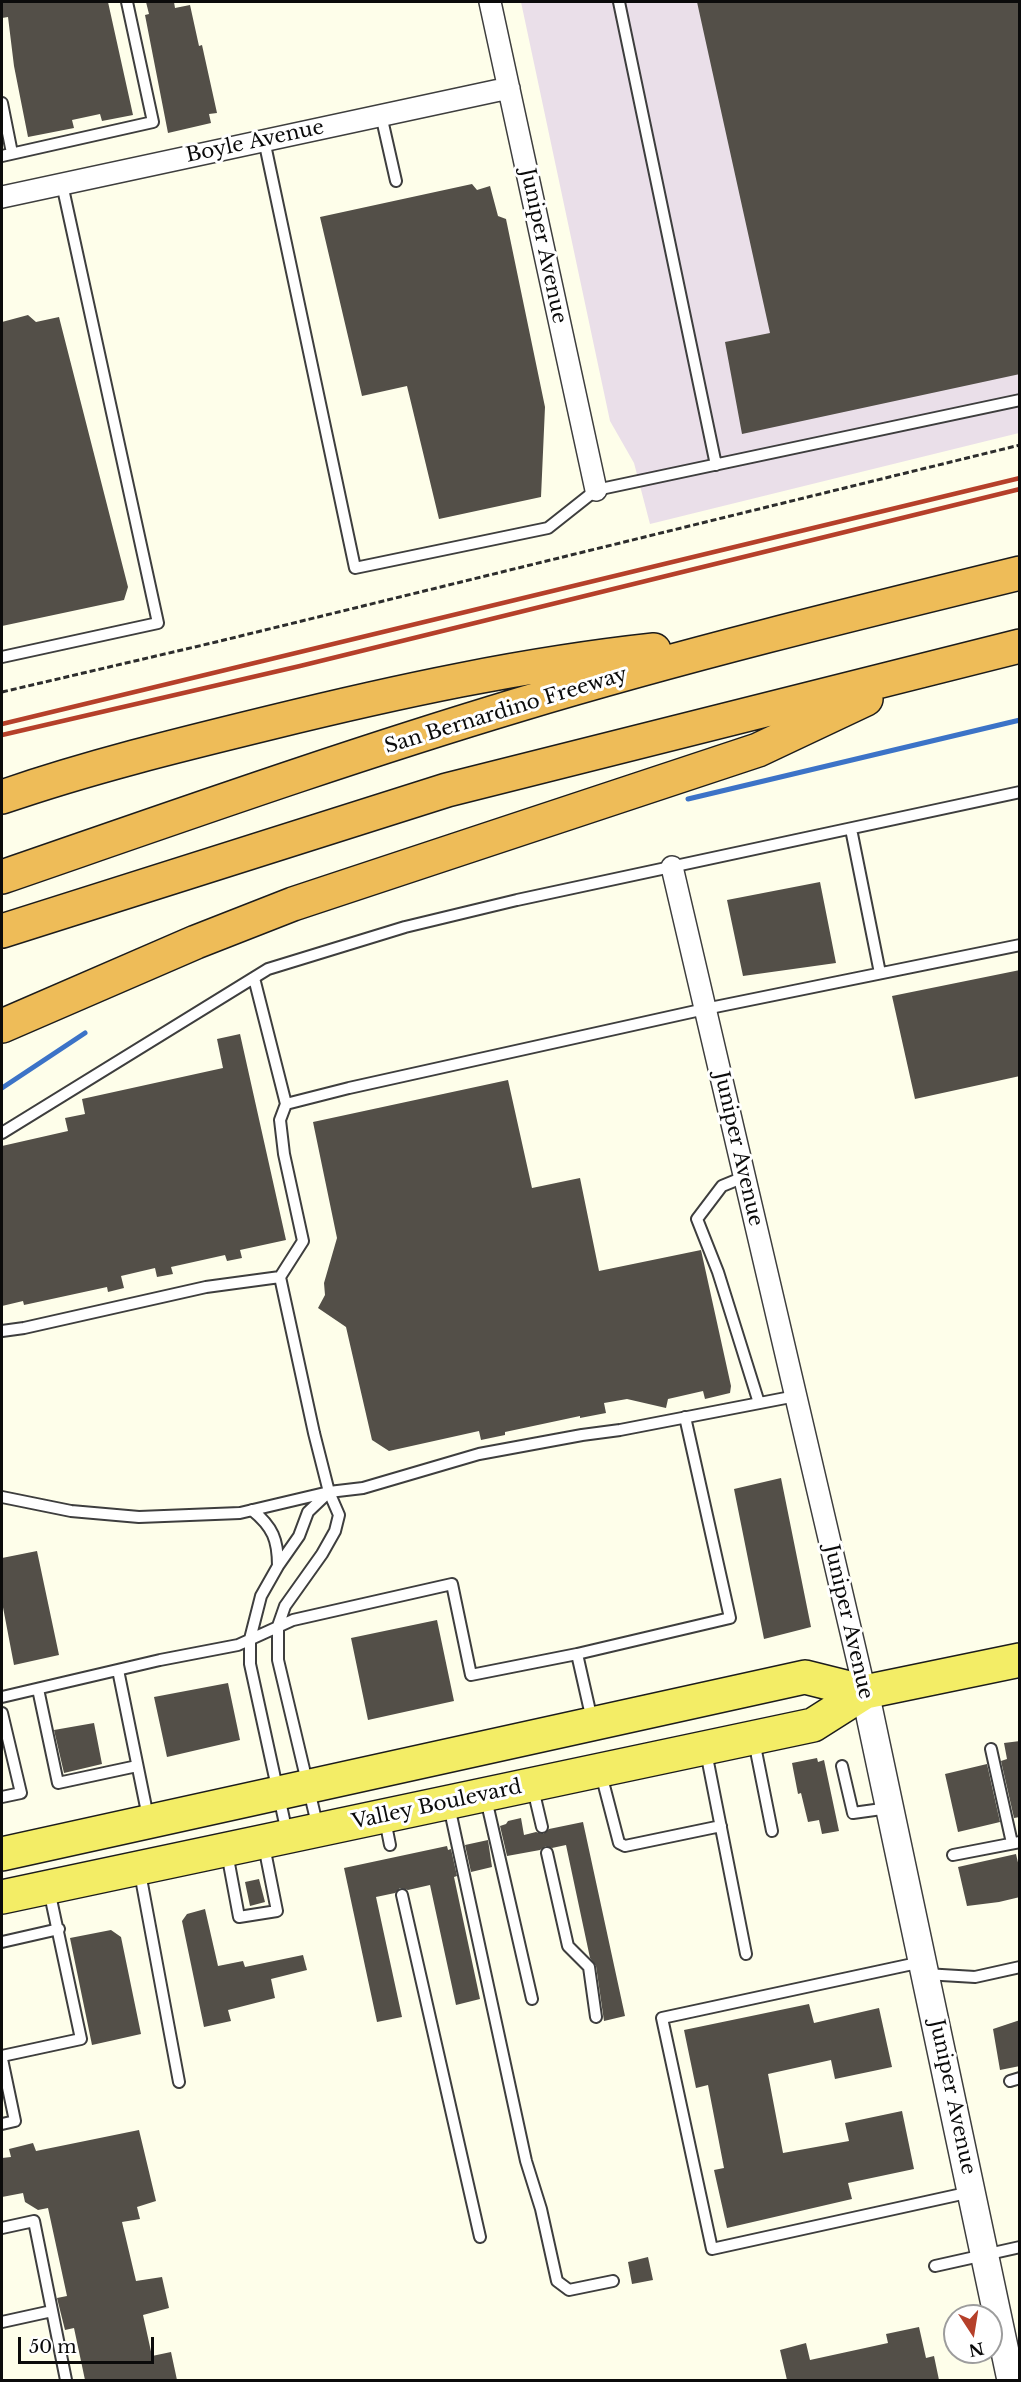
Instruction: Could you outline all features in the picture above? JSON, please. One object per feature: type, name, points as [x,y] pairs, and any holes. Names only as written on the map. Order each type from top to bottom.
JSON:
[{"type":"highway","name":"San Bernardino Freeway","points":[[2,877],[271,785],[518,705],[751,639],[1020,573]]},
{"type":"highway","points":[[2,797],[69,774],[362,700],[603,656],[751,639]]},
{"type":"highway","points":[[2,931],[447,790],[1020,646]]},
{"type":"highway","points":[[2,1026],[196,942],[293,904],[758,750],[930,668]]},
{"type":"main road","name":"Valley Boulevard","points":[[2,1897],[290,1836],[387,1831],[448,1803],[813,1725],[865,1692],[1020,1660]]},
{"type":"main road","name":"Valley Boulevard","points":[[2,1854],[148,1820],[806,1677],[865,1692]]},
{"type":"street","name":"Juniper Avenue","points":[[490,2],[596,490]]},
{"type":"street","name":"Boyle Avenue","points":[[2,197],[509,88]]},
{"type":"street","name":"Juniper Avenue","points":[[672,867],[865,1692],[1011,2380]]},
{"type":"lane","points":[[2,103],[7,155],[153,122],[127,2]]},
{"type":"lane","points":[[619,2],[716,465]]},
{"type":"lane","points":[[381,115],[396,182]]},
{"type":"lane","points":[[264,140],[355,568],[548,528],[596,490],[1020,400]]},
{"type":"lane","points":[[2,657],[158,623],[62,184]]},
{"type":"lane","points":[[2,1132],[268,969],[405,927],[517,900],[1020,792]]},
{"type":"lane","points":[[851,829],[880,973]]},
{"type":"lane","points":[[286,1104],[705,1009],[1020,945]]},
{"type":"lane","points":[[226,1850],[239,1917],[277,1911],[290,1836],[293,1789],[278,1660],[278,1626],[285,1606],[322,1554],[335,1531],[339,1515],[329,1492],[279,1277],[303,1241],[284,1154],[280,1120],[286,1104],[254,978]]},
{"type":"lane","points":[[744,1177],[722,1186],[697,1219],[718,1272],[759,1402]]},
{"type":"lane","points":[[2,1331],[206,1287],[279,1277]]},
{"type":"lane","points":[[2,1497],[71,1511],[139,1517],[240,1513],[329,1492],[363,1488],[479,1454],[796,1396]]},
{"type":"lane","points":[[2,1697],[238,1645],[293,1620],[452,1584],[471,1675],[577,1654],[730,1618],[685,1417]]},
{"type":"lane","points":[[290,1836],[293,1789],[250,1664],[250,1639],[261,1596],[299,1536],[308,1512],[329,1492]]},
{"type":"lane","points":[[252,1510],[270,1529],[276,1540],[278,1566]]},
{"type":"lane","points":[[577,1654],[593,1724]]},
{"type":"lane","points":[[118,1670],[148,1820]]},
{"type":"lane","points":[[38,1689],[58,1783],[137,1766]]},
{"type":"lane","points":[[2,1713],[4,1732],[21,1794],[2,1797]]},
{"type":"lane","points":[[753,1738],[772,1831]]},
{"type":"lane","points":[[705,1748],[746,1954]]},
{"type":"lane","points":[[953,1855],[1016,1843],[991,1749]]},
{"type":"lane","points":[[842,1766],[853,1813],[890,1808]]},
{"type":"lane","points":[[600,1771],[619,1843],[622,1845],[720,1826]]},
{"type":"lane","points":[[533,1786],[542,1827]]},
{"type":"lane","points":[[485,1795],[532,1999]]},
{"type":"lane","points":[[448,1803],[526,2161],[541,2209],[557,2281],[569,2290],[613,2282]]},
{"type":"lane","points":[[547,1854],[568,1946],[589,1967],[596,2016]]},
{"type":"lane","points":[[139,1868],[179,2082]]},
{"type":"lane","points":[[2,2124],[15,2121],[2,2062],[81,2040],[49,1887]]},
{"type":"lane","points":[[402,1895],[480,2236]]},
{"type":"lane","points":[[2,1942],[59,1929]]},
{"type":"lane","points":[[971,2192],[712,2249],[662,2018],[924,1968],[975,1977],[1020,1966]]},
{"type":"lane","points":[[2,2228],[34,2221],[66,2380]]},
{"type":"lane","points":[[934,2266],[1020,2247]]},
{"type":"lane","points":[[2,2322],[52,2311]]},
{"type":"path","points":[[2,692],[1020,446]]},
{"type":"shaded area","points":[[521,2],[1019,2],[1019,433],[650,524],[634,463],[610,421]]},
{"type":"building","points":[[2,2],[108,2],[133,115],[102,121],[100,114],[72,120],[74,128],[28,137],[14,66],[8,17],[2,18]]},
{"type":"building","points":[[146,2],[174,2],[175,8],[190,5],[199,46],[202,45],[217,113],[209,114],[211,123],[168,133],[145,15],[149,14]]},
{"type":"building","points":[[697,2],[1020,2],[1020,374],[742,434],[725,342],[770,333]]},
{"type":"building","points":[[472,184],[477,190],[490,186],[498,216],[506,219],[545,407],[541,497],[439,519],[407,386],[362,396],[320,217]]},
{"type":"building","points":[[28,315],[36,322],[59,317],[128,587],[124,600],[2,626],[2,322]]},
{"type":"building","points":[[820,882],[836,963],[743,976],[727,900]]},
{"type":"building","points":[[1020,970],[1020,1076],[915,1099],[892,996]]},
{"type":"building","points":[[240,1034],[286,1240],[240,1250],[242,1258],[227,1261],[225,1255],[171,1267],[173,1274],[157,1277],[155,1268],[121,1276],[124,1288],[108,1292],[107,1287],[24,1305],[23,1301],[2,1306],[2,1146],[68,1131],[65,1118],[85,1114],[82,1099],[223,1068],[217,1039]]},
{"type":"building","points":[[508,1080],[532,1188],[580,1178],[599,1271],[701,1250],[731,1386],[730,1393],[705,1399],[703,1391],[668,1399],[666,1408],[627,1399],[604,1403],[606,1413],[580,1418],[580,1416],[505,1432],[505,1435],[481,1440],[479,1431],[389,1451],[372,1440],[346,1327],[318,1308],[325,1295],[324,1283],[337,1238],[313,1122]]},
{"type":"building","points":[[781,1478],[811,1627],[764,1639],[734,1489]]},
{"type":"building","points":[[37,1551],[59,1655],[14,1665],[2,1602],[2,1558]]},
{"type":"building","points":[[437,1620],[454,1701],[368,1720],[351,1638]]},
{"type":"building","points":[[228,1683],[240,1740],[167,1757],[154,1697]]},
{"type":"building","points":[[94,1723],[102,1764],[64,1773],[54,1730]]},
{"type":"building","points":[[1020,1741],[1020,1817],[1014,1818],[1001,1761],[1007,1759],[1004,1743]]},
{"type":"building","points":[[817,1758],[818,1762],[824,1760],[839,1831],[822,1834],[819,1820],[808,1822],[801,1793],[798,1794],[792,1763]]},
{"type":"building","points":[[987,1764],[1000,1822],[958,1832],[945,1774]]},
{"type":"building","points":[[521,1818],[524,1835],[536,1832],[543,1834],[549,1829],[583,1822],[625,2016],[604,2021],[596,1966],[590,1958],[566,1845],[552,1848],[546,1846],[540,1850],[507,1856],[500,1826],[508,1821]]},
{"type":"building","points":[[488,1840],[492,1867],[471,1872],[465,1845]]},
{"type":"building","points":[[447,1846],[448,1850],[451,1849],[457,1876],[454,1877],[480,1999],[456,2005],[430,1885],[408,1890],[400,1888],[395,1893],[376,1897],[402,2017],[377,2022],[344,1868]]},
{"type":"building","points":[[1016,1854],[1020,1871],[1020,1897],[967,1906],[958,1867]]},
{"type":"building","points":[[259,1879],[265,1902],[250,1906],[245,1882]]},
{"type":"building","points":[[205,1909],[218,1966],[243,1961],[245,1967],[303,1955],[307,1970],[271,1979],[275,1998],[228,2010],[231,2021],[204,2027],[182,1921],[187,1914]]},
{"type":"building","points":[[111,1930],[121,1937],[141,2034],[92,2045],[70,1938]]},
{"type":"building","points":[[809,2004],[814,2023],[879,2008],[892,2067],[835,2079],[831,2060],[768,2074],[783,2153],[849,2141],[845,2123],[902,2111],[914,2169],[848,2183],[852,2199],[727,2228],[714,2170],[724,2168],[708,2085],[696,2088],[684,2030]]},
{"type":"building","points":[[1020,2020],[1020,2066],[1000,2070],[993,2029]]},
{"type":"building","points":[[139,2130],[156,2201],[137,2207],[140,2219],[122,2222],[136,2281],[162,2277],[169,2308],[143,2315],[152,2356],[171,2352],[177,2380],[85,2380],[74,2328],[65,2330],[57,2298],[67,2296],[48,2208],[38,2210],[25,2202],[23,2193],[2,2197],[2,2158],[11,2157],[9,2149],[33,2143],[36,2151]]},
{"type":"building","points":[[648,2257],[653,2280],[632,2284],[628,2262]]},
{"type":"building","points":[[919,2327],[926,2358],[934,2356],[939,2380],[787,2380],[780,2350],[806,2343],[810,2360],[888,2343],[886,2334]]},
{"type":"waterway","points":[[688,799],[1020,720]]},
{"type":"waterway","points":[[2,1088],[85,1033]]},
{"type":"railway","points":[[2,724],[1020,478]]},
{"type":"railway","points":[[2,735],[300,666],[1020,489]]}]
